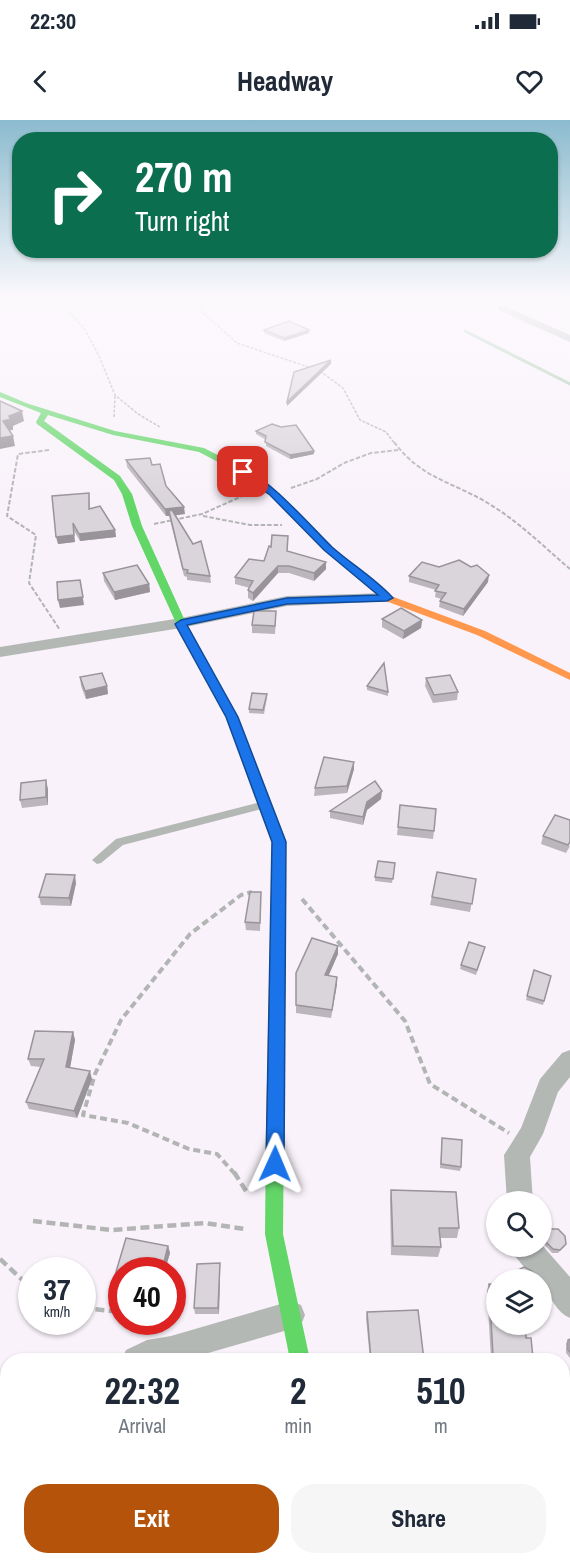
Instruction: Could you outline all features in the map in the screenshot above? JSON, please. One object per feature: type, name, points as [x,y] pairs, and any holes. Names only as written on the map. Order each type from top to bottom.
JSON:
[{"type":"street","points":[[0,394],[45,412],[112,433],[201,450],[243,472],[274,493],[328,548],[387,598],[481,633],[570,677]]},
{"type":"street","points":[[45,412],[40,422],[117,477],[127,494],[137,526],[181,624],[232,717],[279,842],[274,1234],[299,1353]]},
{"type":"street","points":[[0,652],[181,624],[287,601],[387,598]]},
{"type":"street","points":[[519,1191],[517,1155],[531,1134],[548,1086],[570,1060]]},
{"type":"street","points":[[534,1257],[562,1288],[570,1304]]},
{"type":"street","points":[[153,1353],[171,1350],[291,1315]]},
{"type":"lane","points":[[97,861],[120,842],[265,805]]},
{"type":"path","points":[[103,365],[115,395],[138,414],[165,429]]},
{"type":"path","points":[[302,365],[321,372],[343,388],[360,420],[386,432],[407,460],[446,484],[486,502],[523,529],[570,569]]},
{"type":"path","points":[[68,641],[29,583],[36,535],[7,516],[18,454],[76,448]]},
{"type":"path","points":[[274,493],[317,479],[344,463],[371,453],[398,450]]},
{"type":"path","points":[[137,526],[201,516],[223,509],[247,494],[243,472]]},
{"type":"path","points":[[201,516],[241,526],[261,528],[302,522]]},
{"type":"path","points":[[248,1194],[228,1165],[217,1154],[189,1149],[128,1123],[83,1115],[95,1074],[121,1020],[190,934],[241,895],[278,885],[306,901],[405,1021],[430,1084],[525,1144]]},
{"type":"path","points":[[33,1221],[112,1230],[205,1223],[274,1234]]},
{"type":"path","points":[[0,1259],[18,1276]]},
{"type":"building","points":[[314,365],[325,365],[287,402],[294,372]]},
{"type":"building","points":[[0,401],[22,411],[9,416],[11,419],[3,421],[13,436],[0,438]]},
{"type":"building","points":[[272,424],[281,427],[296,425],[314,451],[290,455],[265,442],[266,436],[256,431]]},
{"type":"building","points":[[150,458],[152,465],[160,464],[166,486],[184,507],[165,509],[126,460]]},
{"type":"building","points":[[89,493],[89,509],[100,506],[115,530],[79,534],[73,523],[74,535],[56,537],[52,496]]},
{"type":"building","points":[[172,510],[193,544],[201,541],[210,576],[187,573],[188,570],[183,569],[169,511]]},
{"type":"building","points":[[272,535],[288,536],[287,551],[326,562],[314,573],[289,566],[278,566],[253,593],[248,590],[253,581],[235,577],[249,559],[264,561],[269,546],[271,547]]},
{"type":"building","points":[[459,560],[471,567],[477,565],[489,575],[464,609],[440,601],[446,593],[435,591],[439,585],[409,576],[422,562],[439,567]]},
{"type":"building","points":[[137,565],[149,584],[114,592],[103,573]]},
{"type":"building","points":[[80,580],[83,597],[58,600],[57,582]]},
{"type":"building","points":[[401,608],[422,620],[404,631],[382,619]]},
{"type":"building","points":[[254,611],[276,611],[275,626],[252,625]]},
{"type":"building","points":[[384,663],[388,692],[367,686]]},
{"type":"building","points":[[102,673],[107,686],[85,691],[80,677]]},
{"type":"building","points":[[450,675],[458,692],[434,695],[426,678]]},
{"type":"building","points":[[252,693],[267,694],[263,710],[249,709]]},
{"type":"building","points":[[324,757],[354,762],[347,786],[315,788]]},
{"type":"building","points":[[46,780],[46,797],[20,800],[21,783]]},
{"type":"building","points":[[375,781],[382,791],[367,802],[363,817],[330,811]]},
{"type":"building","points":[[400,805],[436,809],[434,831],[398,827]]},
{"type":"building","points":[[555,815],[570,820],[568,845],[543,836]]},
{"type":"building","points":[[378,861],[395,863],[393,879],[375,877]]},
{"type":"building","points":[[437,872],[476,879],[472,904],[432,897]]},
{"type":"building","points":[[46,874],[75,875],[69,898],[39,897]]},
{"type":"building","points":[[250,892],[261,892],[260,923],[245,922]]},
{"type":"building","points":[[312,938],[338,946],[325,975],[337,977],[332,1010],[296,1005],[296,973]]},
{"type":"building","points":[[469,942],[485,947],[477,970],[461,965]]},
{"type":"building","points":[[534,970],[551,976],[544,1001],[527,996]]},
{"type":"building","points":[[35,1031],[73,1032],[66,1067],[90,1071],[74,1111],[26,1102],[44,1059],[28,1059]]},
{"type":"building","points":[[442,1138],[462,1140],[461,1167],[441,1164]]},
{"type":"building","points":[[391,1190],[456,1192],[459,1228],[439,1228],[441,1247],[393,1246]]},
{"type":"building","points":[[552,1229],[558,1229],[565,1236],[566,1244],[560,1250],[553,1249]]},
{"type":"building","points":[[126,1238],[168,1246],[165,1257],[120,1257]]},
{"type":"building","points":[[220,1263],[218,1308],[194,1308],[197,1264]]},
{"type":"building","points":[[418,1310],[423,1353],[370,1353],[367,1312]]},
{"type":"building","points":[[492,1335],[526,1335],[526,1338],[531,1338],[532,1353],[493,1353]]},
{"type":"building","points":[[570,1339],[570,1352],[568,1340]]},
{"type":"waterway","points":[[533,365],[570,384]]},
{"type":"traffic: fast","points":[[0,394],[23,405],[113,433],[201,450],[244,472],[276,495]]},
{"type":"traffic: fast","points":[[45,413],[40,422],[117,478],[127,494],[137,526],[181,623],[232,717],[279,841]]},
{"type":"traffic: fast","points":[[275,1128],[274,1234],[299,1353]]},
{"type":"traffic: slow","points":[[276,495],[328,548],[387,598],[481,633],[570,677]]},
{"type":"traffic: slow","points":[[275,1128],[279,841]]},
{"type":"route","points":[[243,472],[274,493],[328,548],[387,598],[287,601],[181,624],[232,717],[279,842],[275,1164]]}]
